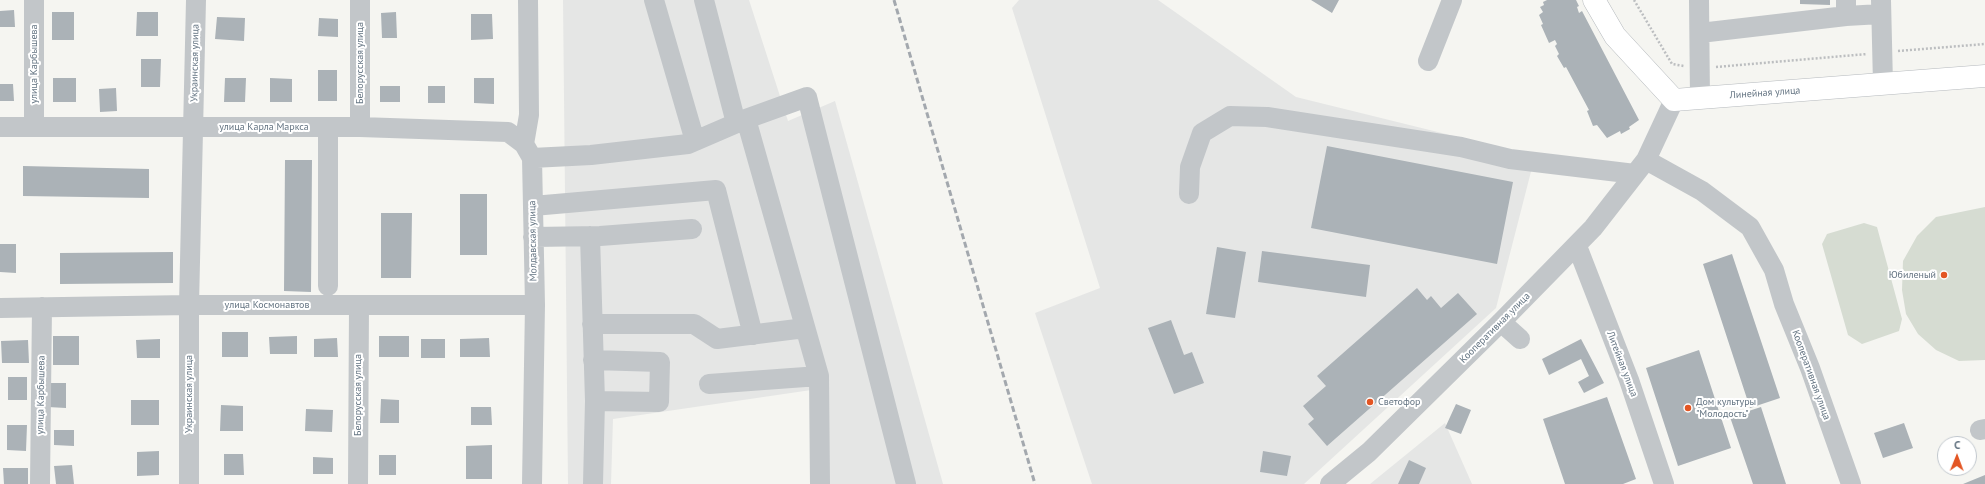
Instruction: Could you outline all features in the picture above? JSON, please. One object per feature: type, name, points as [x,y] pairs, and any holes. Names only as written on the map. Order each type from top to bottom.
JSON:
[{"type":"main road","points":[[1594,0],[1615,36],[1674,100]]},
{"type":"main road","name":"Линейная улица","points":[[1674,100],[1985,76]]},
{"type":"street","name":"улица Карбышева","points":[[34,0],[34,127]]},
{"type":"street","name":"Украинская улица","points":[[189,484],[189,305],[196,0]]},
{"type":"street","name":"Белорусская улица","points":[[360,0],[360,127]]},
{"type":"street","name":"Молдавская улица","points":[[528,0],[528,151],[533,206],[535,305],[532,484]]},
{"type":"street","points":[[654,0],[695,141]]},
{"type":"street","points":[[704,0],[819,376],[820,484]]},
{"type":"street","points":[[1428,61],[1452,0]]},
{"type":"street","points":[[1699,0],[1700,98]]},
{"type":"street","points":[[1700,32],[1846,8],[1881,7],[1883,84]]},
{"type":"street","points":[[528,151],[591,155],[688,144],[741,121],[807,97],[906,484]]},
{"type":"street","name":"Кооперативная улица","points":[[1330,484],[1369,452],[1502,322],[1577,246],[1641,167],[1674,100]]},
{"type":"street","points":[[1189,194],[1190,167],[1202,133],[1230,116],[1275,118],[1461,147],[1510,159],[1641,167]]},
{"type":"street","name":"улица Карла Маркса","points":[[0,127],[360,127],[508,132],[528,151]]},
{"type":"street","points":[[328,127],[328,286]]},
{"type":"street","name":"Кооперативная улица","points":[[1641,167],[1702,191],[1750,227],[1774,270],[1784,304],[1810,368],[1851,484]]},
{"type":"street","points":[[533,206],[716,190],[752,335]]},
{"type":"street","points":[[533,237],[590,236],[692,229]]},
{"type":"street","points":[[590,236],[595,401],[593,484]]},
{"type":"street","name":"Литейная улица","points":[[1577,246],[1629,380],[1664,484]]},
{"type":"street","name":"улица Космонавтов","points":[[0,308],[189,305],[535,305]]},
{"type":"street","name":"Белорусская улица","points":[[358,484],[359,306]]},
{"type":"street","name":"улица Карбышева","points":[[40,484],[42,307]]},
{"type":"street","points":[[1502,322],[1520,339]]},
{"type":"street","points":[[592,324],[694,324],[717,339],[805,328]]},
{"type":"street","points":[[594,360],[660,362],[659,402],[595,401]]},
{"type":"street","points":[[709,384],[819,376]]},
{"type":"path","points":[[1634,0],[1672,64],[1700,68],[1985,44]]},
{"type":"shaded area","points":[[563,0],[749,0],[788,121],[835,101],[943,484],[827,484],[825,388],[613,419],[611,484],[568,484]]},
{"type":"shaded area","points":[[1019,0],[1158,0],[1296,97],[1535,156],[1496,308],[1304,484],[1092,484],[1035,313],[1100,288],[1012,8]]},
{"type":"shaded area","name":"Юбиленый","points":[[1985,207],[1985,360],[1959,361],[1936,350],[1918,334],[1906,314],[1902,290],[1903,261],[1917,236],[1936,217]]},
{"type":"shaded area","points":[[1864,223],[1877,227],[1902,319],[1899,331],[1862,344],[1848,335],[1822,244],[1827,234]]},
{"type":"shaded area","points":[[1445,423],[1472,484],[1370,484]]},
{"type":"building","points":[[1311,0],[1339,0],[1332,13]]},
{"type":"building","points":[[1547,0],[1576,0],[1579,6],[1577,7],[1579,13],[1582,11],[1639,120],[1629,127],[1630,129],[1621,134],[1620,131],[1607,138],[1597,125],[1593,126],[1587,111],[1589,110],[1566,67],[1564,68],[1557,56],[1559,54],[1555,46],[1557,44],[1555,40],[1549,43],[1541,25],[1543,24],[1539,15],[1543,12],[1540,7],[1544,5],[1543,2]]},
{"type":"building","points":[[1800,0],[1830,0],[1830,5],[1800,4]]},
{"type":"building","points":[[14,10],[15,27],[0,27],[0,11]]},
{"type":"building","points":[[52,12],[74,12],[74,40],[52,40]]},
{"type":"building","points":[[137,12],[158,12],[158,36],[136,36]]},
{"type":"building","points":[[396,12],[397,38],[382,38],[381,13]]},
{"type":"building","points":[[471,14],[492,14],[493,39],[471,40]]},
{"type":"building","points":[[217,17],[245,18],[244,41],[215,39]]},
{"type":"building","points":[[319,18],[338,19],[338,37],[318,36]]},
{"type":"building","points":[[141,59],[161,59],[160,87],[141,87]]},
{"type":"building","points":[[318,70],[337,70],[337,101],[318,101]]},
{"type":"building","points":[[53,78],[76,78],[76,102],[53,102]]},
{"type":"building","points":[[225,78],[246,78],[245,102],[224,102]]},
{"type":"building","points":[[270,78],[292,79],[292,102],[270,102]]},
{"type":"building","points":[[474,78],[494,78],[494,104],[474,103]]},
{"type":"building","points":[[0,84],[13,84],[14,101],[0,101]]},
{"type":"building","points":[[380,86],[400,86],[400,102],[380,102]]},
{"type":"building","points":[[428,86],[445,86],[445,103],[428,103]]},
{"type":"building","points":[[116,88],[117,111],[100,112],[99,89]]},
{"type":"building","points":[[1327,146],[1513,182],[1497,264],[1311,228]]},
{"type":"building","points":[[285,160],[312,160],[311,292],[284,291]]},
{"type":"building","points":[[23,166],[149,169],[149,198],[23,196]]},
{"type":"building","points":[[460,194],[487,194],[487,255],[460,255]]},
{"type":"building","points":[[381,213],[412,213],[411,278],[381,278]]},
{"type":"building","points":[[0,244],[16,244],[16,273],[0,272]]},
{"type":"building","points":[[1217,247],[1246,252],[1235,318],[1206,314]]},
{"type":"building","points":[[1262,251],[1370,265],[1366,297],[1258,282]]},
{"type":"building","points":[[173,252],[173,283],[60,284],[60,253]]},
{"type":"building","points":[[1732,254],[1780,398],[1750,408],[1703,264]]},
{"type":"building","points":[[1417,288],[1427,300],[1431,296],[1441,308],[1458,293],[1477,314],[1327,446],[1308,424],[1314,419],[1303,406],[1326,386],[1317,376]]},
{"type":"building","points":[[1171,320],[1184,355],[1192,352],[1204,383],[1174,394],[1148,328]]},
{"type":"building","points":[[222,332],[248,332],[248,357],[222,357]]},
{"type":"building","points":[[53,336],[79,336],[79,365],[53,365]]},
{"type":"building","points":[[297,336],[297,354],[270,354],[269,337]]},
{"type":"building","points":[[379,336],[409,336],[409,357],[379,357]]},
{"type":"building","points":[[337,338],[338,357],[314,357],[314,339]]},
{"type":"building","points":[[489,338],[490,357],[460,357],[460,339]]},
{"type":"building","points":[[160,339],[160,358],[137,358],[136,340]]},
{"type":"building","points":[[421,339],[445,339],[445,358],[421,358]]},
{"type":"building","points":[[1581,339],[1604,383],[1584,393],[1578,382],[1589,376],[1581,359],[1549,375],[1542,359]]},
{"type":"building","points":[[28,340],[29,363],[2,363],[1,341]]},
{"type":"building","name":"Дом культуры \"Молодость\"","points":[[1699,350],[1731,448],[1678,466],[1646,368]]},
{"type":"building","points":[[8,377],[27,377],[27,400],[8,400]]},
{"type":"building","points":[[48,383],[66,383],[66,408],[48,407]]},
{"type":"building","points":[[1607,397],[1636,479],[1623,484],[1565,484],[1543,419]]},
{"type":"building","points":[[381,399],[399,400],[399,423],[380,423]]},
{"type":"building","points":[[131,400],[159,400],[159,425],[131,425]]},
{"type":"building","points":[[1456,404],[1471,410],[1461,434],[1445,428]]},
{"type":"building","points":[[221,405],[243,406],[243,431],[220,431]]},
{"type":"building","points":[[471,407],[491,407],[492,425],[471,425]]},
{"type":"building","points":[[1761,407],[1786,484],[1753,484],[1730,417]]},
{"type":"building","points":[[306,409],[333,410],[332,432],[305,431]]},
{"type":"building","points":[[1904,423],[1913,448],[1883,458],[1874,433]]},
{"type":"building","points":[[7,425],[27,425],[26,451],[7,450]]},
{"type":"building","points":[[54,430],[74,430],[74,446],[54,445]]},
{"type":"building","points":[[492,445],[492,479],[466,479],[466,446]]},
{"type":"building","points":[[159,451],[159,475],[137,476],[137,452]]},
{"type":"building","points":[[1263,451],[1291,456],[1287,476],[1260,472]]},
{"type":"building","points":[[224,454],[243,454],[244,475],[224,475]]},
{"type":"building","points":[[379,455],[396,455],[396,475],[379,475]]},
{"type":"building","points":[[313,457],[333,458],[333,474],[313,474]]},
{"type":"building","points":[[1409,460],[1426,468],[1419,484],[1398,484]]},
{"type":"building","points":[[72,465],[74,484],[56,484],[54,466]]},
{"type":"building","points":[[3,468],[28,468],[28,484],[4,484]]},
{"type":"building","points":[[1985,475],[1985,484],[1963,484]]},
{"type":"railway","points":[[894,0],[1035,484]]},
{"type":"place","name":"Юбиленый","points":[[1944,275]]},
{"type":"place","name":"Светофор","points":[[1370,402]]},
{"type":"place","name":"Дом культуры \"Молодость\"","points":[[1688,408]]}]
